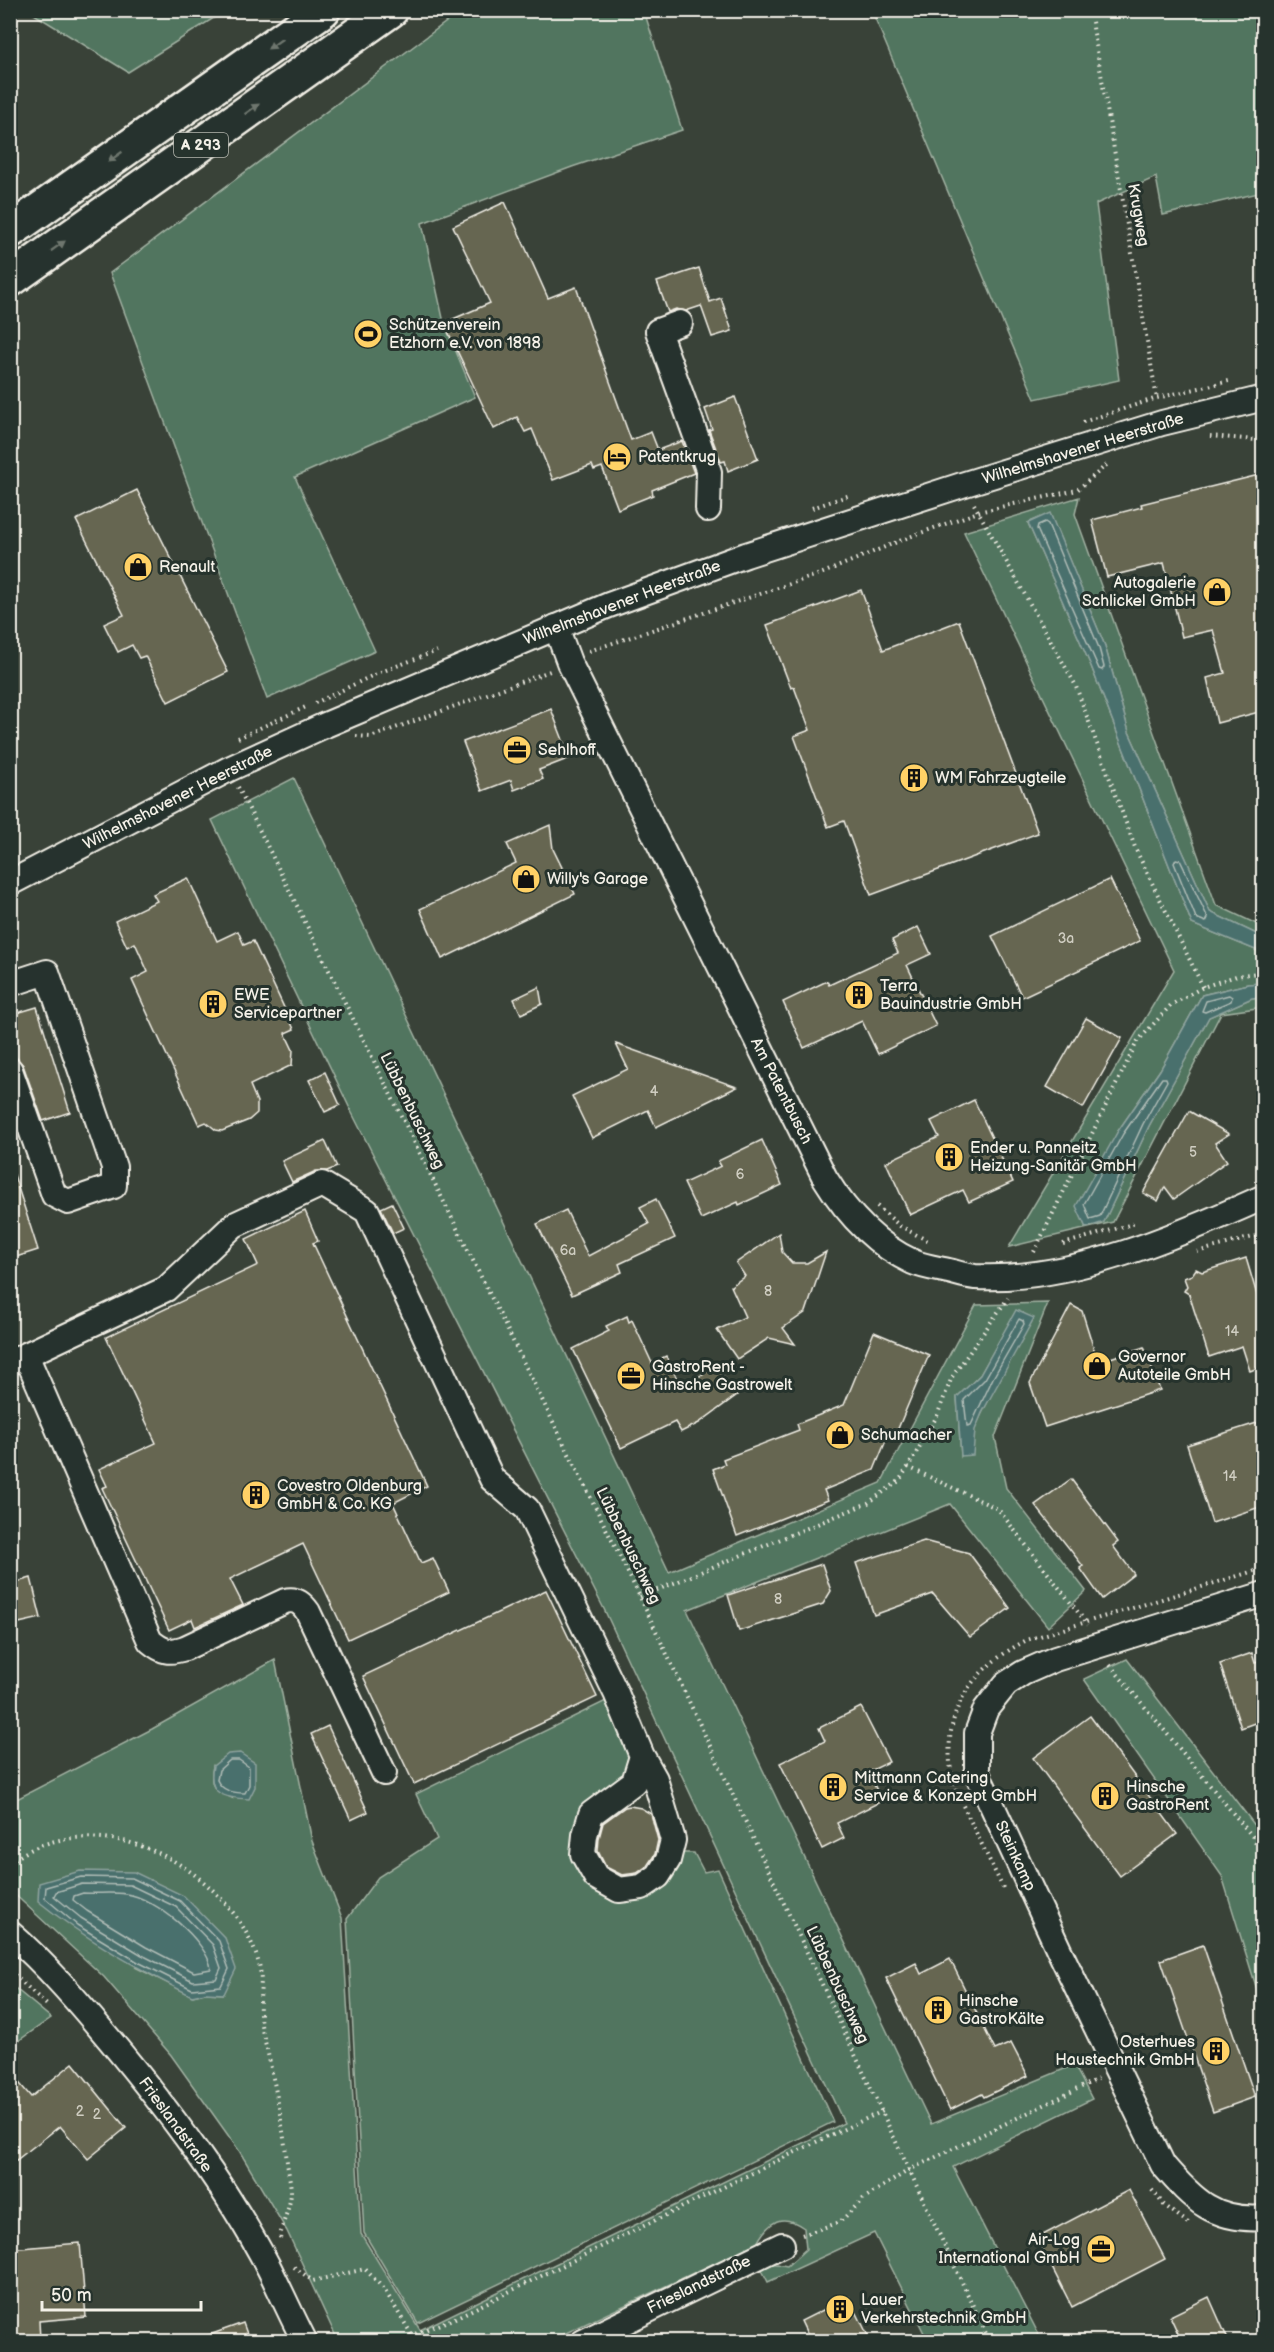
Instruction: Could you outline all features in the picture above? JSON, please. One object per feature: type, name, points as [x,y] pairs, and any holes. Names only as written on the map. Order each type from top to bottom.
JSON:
[{"type":"highway","name":"A 293","points":[[10,231],[323,10]]},
{"type":"highway","name":"A 293","points":[[10,280],[391,10]]},
{"type":"street","points":[[680,323],[658,331],[709,471],[708,509]]},
{"type":"street","name":"Wilhelmshavener Heerstraße","points":[[10,884],[238,779],[323,726],[556,627],[746,555],[964,484],[1162,423],[1263,398]]},
{"type":"street","name":"Am Patentbusch","points":[[556,627],[566,666],[622,765],[825,1178],[841,1204],[862,1228],[914,1263],[973,1277],[1021,1276],[1050,1272],[1118,1254],[1198,1227],[1263,1197]]},
{"type":"street","points":[[10,984],[47,972],[114,1167],[114,1186],[68,1202],[54,1195],[10,1070]]},
{"type":"street","points":[[384,1773],[309,1612],[302,1603],[291,1599],[285,1601],[170,1653],[160,1650],[150,1641],[18,1358],[166,1288],[234,1225],[322,1184],[367,1211],[492,1479],[527,1509],[616,1693],[642,1756],[655,1779],[673,1840],[668,1860],[658,1876],[642,1887],[619,1890],[596,1877],[583,1854],[585,1835],[591,1814],[634,1782],[642,1756]]},
{"type":"street","name":"Am Patentbusch","points":[[1198,1227],[1263,1216]]},
{"type":"street","name":"Steinkamp","points":[[1263,1594],[1055,1659],[1023,1673],[1006,1684],[986,1709],[977,1733],[977,1773],[1163,2165],[1188,2194],[1223,2215],[1246,2219],[1263,2218]]},
{"type":"street","name":"Frieslandstraße","points":[[10,1933],[26,1946],[81,2005],[188,2139],[218,2183],[268,2267],[305,2342]]},
{"type":"street","name":"Frieslandstraße","points":[[583,2342],[782,2245]]},
{"type":"path","name":"Krugweg","points":[[1090,10],[1162,423]]},
{"type":"path","points":[[1205,436],[1221,435],[1256,440],[1263,438]]},
{"type":"path","points":[[349,736],[371,737],[823,573],[904,539],[978,512],[1077,490],[1116,458]]},
{"type":"path","points":[[964,484],[1075,684],[1136,850],[1203,987]]},
{"type":"path","points":[[566,666],[594,662]]},
{"type":"path","name":"Lübbenbuschweg","points":[[238,779],[640,1597],[990,2342]]},
{"type":"path","points":[[640,1597],[868,1503],[899,1481],[937,1416],[952,1377],[1008,1299],[1035,1252],[1137,1042],[1171,1005],[1203,987],[1236,976],[1263,972]]},
{"type":"path","points":[[873,1203],[900,1226],[934,1244]]},
{"type":"path","points":[[1055,1246],[1139,1222]]},
{"type":"path","points":[[1191,1254],[1263,1234]]},
{"type":"path","points":[[1008,1299],[1035,1252],[1045,1249]]},
{"type":"path","points":[[997,1298],[1008,1299]]},
{"type":"path","points":[[1106,1661],[1116,1657]]},
{"type":"path","points":[[10,1863],[36,1848],[69,1837],[104,1838],[133,1844],[164,1856],[193,1874],[222,1900],[248,1933],[260,1966],[260,2016],[284,2130],[291,2194],[280,2233],[280,2245]]},
{"type":"path","points":[[10,1971],[56,2014]]},
{"type":"path","points":[[782,2245],[807,2233],[840,2222],[863,2199],[909,2170],[1116,2070]]},
{"type":"path","points":[[288,2263],[313,2281],[365,2269],[384,2289],[412,2335],[455,2318],[883,2111]]},
{"type":"green space","points":[[29,11],[225,11],[128,72]]},
{"type":"green space","points":[[461,11],[644,11],[682,130],[572,167],[422,223],[444,323],[475,397],[295,477],[375,651],[267,699],[110,273]]},
{"type":"green space","points":[[872,11],[1263,11],[1263,192],[1163,215],[1156,177],[1096,204],[1119,380],[1035,399]]},
{"type":"green space","points":[[1079,497],[1075,514],[1216,905],[1263,927],[1263,937],[1210,912],[1129,732],[1105,646],[1050,514],[1028,523],[1091,666],[1192,924],[1263,953],[1263,983],[1248,984],[1202,995],[1160,1070],[1118,1131],[1081,1215],[1086,1228],[1104,1222],[1149,1126],[1209,1017],[1252,998],[1263,997],[1264,1007],[1221,1013],[1113,1222],[1009,1247],[1174,970],[964,532]]},
{"type":"green space","points":[[294,778],[669,1572],[881,1483],[976,1305],[1048,1303],[995,1437],[1006,1488],[1086,1591],[1048,1627],[950,1504],[687,1610],[931,2124],[1074,2065],[1092,2099],[953,2167],[1042,2341],[928,2341],[874,2233],[768,2282],[761,2268],[771,2263],[787,2266],[806,2249],[804,2228],[789,2220],[783,2220],[771,2224],[757,2243],[549,2341],[338,2341],[287,2231],[240,2152],[171,2055],[104,1977],[11,1891],[11,1802],[152,1729],[275,1660],[312,1841],[342,1918],[361,2234],[420,2330],[844,2123],[604,1609],[352,1113],[212,820]],"holes":[[[1016,1311],[1033,1319],[998,1381],[961,1456],[957,1397],[980,1375]],[[213,1766],[232,1798],[220,1793],[214,1787]],[[135,1967],[224,1994],[205,1993],[193,1996]]]},
{"type":"green space","points":[[1127,1659],[1263,1836],[1263,2009],[1222,1876],[1084,1679]]},
{"type":"green space","points":[[612,1698],[632,1754],[629,1774],[589,1802],[575,1823],[572,1841],[575,1859],[582,1875],[593,1888],[608,1897],[626,1900],[660,1890],[670,1877],[682,1853],[694,1853],[704,1872],[718,1869],[833,2122],[418,2323],[364,2233],[347,1919],[378,1877],[437,1839],[416,1794]]},
{"type":"green space","points":[[10,1984],[51,2018],[11,2046],[10,2046]]},
{"type":"water","points":[[1050,513],[1105,646],[1129,732],[1210,912],[1263,937],[1263,953],[1192,924],[1091,666],[1028,523]]},
{"type":"water","points":[[1263,983],[1263,997],[1252,998],[1209,1017],[1149,1126],[1104,1222],[1086,1228],[1076,1206],[1118,1131],[1160,1070],[1202,995],[1248,984]]},
{"type":"water","points":[[1016,1310],[1034,1318],[982,1413],[975,1430],[973,1455],[961,1456],[957,1397],[980,1375]]},
{"type":"water","points":[[240,1753],[255,1763],[255,1787],[249,1799],[225,1796],[215,1789],[213,1783],[213,1766],[228,1754]]},
{"type":"water","points":[[80,1871],[134,1872],[184,1896],[225,1938],[236,1969],[224,1994],[205,1993],[192,1996],[112,1953],[38,1901],[39,1883]]},
{"type":"building","points":[[505,202],[548,298],[576,287],[631,440],[651,432],[658,450],[682,441],[694,473],[652,490],[653,495],[618,509],[602,467],[594,470],[592,465],[553,480],[532,429],[525,432],[517,417],[494,429],[444,323],[490,303],[453,226]]},
{"type":"building","points":[[699,268],[710,302],[721,298],[732,331],[712,337],[701,306],[686,311],[676,309],[668,312],[657,282]]},
{"type":"building","points":[[735,397],[758,459],[728,471],[725,461],[721,462],[709,430],[712,429],[705,409]]},
{"type":"building","name":"Autogalerie Schlickel GmbH","points":[[1263,474],[1263,711],[1217,723],[1207,678],[1225,673],[1213,630],[1182,637],[1164,563],[1107,577],[1092,520],[1142,507],[1141,504]]},
{"type":"building","name":"Renault","points":[[137,490],[228,672],[168,702],[145,656],[139,658],[132,645],[118,652],[104,624],[124,615],[76,520]]},
{"type":"building","name":"WM Fahrzeugteile","points":[[861,590],[883,650],[959,621],[1038,833],[871,895],[844,821],[828,827],[794,736],[810,730],[767,625]]},
{"type":"building","name":"Sehlhoff","points":[[551,709],[570,758],[539,770],[543,779],[514,790],[511,780],[482,791],[463,742]]},
{"type":"building","name":"Willy's Garage","points":[[550,825],[553,849],[575,894],[442,959],[420,909],[516,863],[507,844]]},
{"type":"building","name":"EWE Servicepartner","points":[[188,878],[217,941],[238,931],[244,945],[253,941],[294,1029],[285,1033],[293,1050],[292,1065],[250,1085],[257,1102],[257,1113],[249,1120],[222,1131],[216,1130],[206,1122],[199,1125],[132,980],[148,972],[135,943],[127,947],[115,921],[157,901],[153,894]]},
{"type":"building","points":[[1110,879],[1140,941],[1022,997],[992,936]]},
{"type":"building","name":"Terra Bauindustrie GmbH","points":[[918,927],[931,954],[907,965],[936,1026],[878,1054],[862,1021],[804,1048],[783,1002],[827,981],[829,985],[898,953],[892,940]]},
{"type":"building","points":[[539,987],[542,1004],[521,1014],[514,999]]},
{"type":"building","points":[[37,1007],[70,1112],[43,1121],[23,1065],[16,1057],[10,1041],[10,1015]]},
{"type":"building","points":[[1086,1018],[1122,1038],[1083,1108],[1047,1087]]},
{"type":"building","points":[[616,1044],[737,1087],[656,1127],[648,1110],[592,1138],[572,1096],[628,1069]]},
{"type":"building","points":[[325,1072],[340,1105],[325,1112],[309,1080]]},
{"type":"building","name":"Ender u. Panneitz Heizung-Sanitär GmbH","points":[[974,1100],[1013,1182],[969,1202],[963,1190],[910,1215],[886,1162],[939,1137],[931,1121]]},
{"type":"building","points":[[1189,1111],[1229,1134],[1215,1143],[1227,1161],[1174,1199],[1165,1187],[1158,1201],[1143,1193]]},
{"type":"building","points":[[762,1140],[782,1185],[701,1219],[684,1183],[721,1166],[718,1161]]},
{"type":"building","points":[[325,1141],[337,1167],[327,1171],[316,1171],[292,1182],[282,1161]]},
{"type":"building","points":[[14,1175],[38,1250],[10,1259],[10,1176]]},
{"type":"building","points":[[656,1199],[675,1238],[619,1264],[622,1272],[572,1295],[537,1224],[566,1210],[588,1256],[649,1224],[640,1207]]},
{"type":"building","points":[[392,1203],[404,1228],[393,1233],[381,1208]]},
{"type":"building","name":"Covestro Oldenburg GmbH & Co. KG","points":[[305,1211],[318,1241],[313,1243],[427,1486],[393,1503],[421,1563],[433,1558],[449,1592],[348,1639],[303,1544],[230,1579],[243,1605],[195,1627],[192,1619],[169,1630],[102,1488],[107,1486],[99,1469],[156,1443],[106,1337],[258,1265],[246,1239]]},
{"type":"building","points":[[779,1233],[782,1252],[792,1263],[807,1263],[826,1252],[806,1312],[783,1328],[795,1344],[769,1338],[737,1359],[717,1330],[745,1317],[731,1286],[745,1276],[736,1263]]},
{"type":"building","points":[[1246,1258],[1263,1315],[1263,1366],[1250,1371],[1242,1346],[1209,1357],[1189,1294],[1184,1291],[1187,1286],[1184,1278],[1192,1275],[1196,1269],[1202,1272]]},
{"type":"building","name":"Governor Autoteile GmbH","points":[[1071,1305],[1082,1311],[1098,1362],[1144,1347],[1160,1390],[1045,1427],[1030,1383]]},
{"type":"building","name":"GastroRent - Hinsche Gastrowelt","points":[[627,1316],[629,1322],[632,1320],[652,1363],[666,1356],[682,1389],[715,1365],[737,1395],[699,1423],[681,1432],[675,1422],[621,1448],[573,1349],[609,1331],[606,1326]]},
{"type":"building","name":"Schumacher","points":[[874,1332],[929,1355],[897,1431],[895,1430],[891,1440],[887,1438],[874,1470],[824,1490],[828,1500],[737,1536],[713,1469],[725,1464],[723,1459],[799,1430],[797,1424],[844,1405]]},
{"type":"building","points":[[1263,1421],[1263,1506],[1212,1523],[1187,1445]]},
{"type":"building","points":[[1071,1479],[1118,1542],[1113,1546],[1134,1574],[1102,1599],[1080,1568],[1083,1566],[1035,1505]]},
{"type":"building","points":[[924,1541],[969,1553],[1010,1608],[970,1637],[933,1594],[874,1615],[856,1563]]},
{"type":"building","points":[[822,1564],[831,1591],[823,1604],[739,1631],[728,1595]]},
{"type":"building","points":[[31,1578],[41,1618],[10,1625],[10,1584]]},
{"type":"building","points":[[546,1590],[597,1697],[414,1784],[363,1676]]},
{"type":"building","points":[[1252,1653],[1255,1663],[1263,1660],[1263,1720],[1241,1728],[1220,1664]]},
{"type":"building","name":"Mittmann Catering Service & Konzept GmbH","points":[[861,1707],[889,1762],[868,1772],[882,1801],[837,1823],[844,1838],[822,1849],[780,1763],[825,1741],[819,1728]]},
{"type":"building","name":"Hinsche GastroRent","points":[[1090,1716],[1177,1834],[1120,1876],[1033,1758]]},
{"type":"building","points":[[328,1726],[368,1812],[351,1820],[311,1734]]},
{"type":"building","points":[[625,1807],[641,1808],[651,1814],[658,1840],[655,1854],[647,1866],[637,1873],[622,1875],[606,1867],[598,1851],[599,1838],[603,1823]]},
{"type":"building","name":"Osterhues Haustechnik GmbH","points":[[1203,1945],[1255,2097],[1213,2112],[1161,1960]]},
{"type":"building","name":"Hinsche GastroKälte","points":[[950,1959],[995,2050],[1011,2043],[1028,2076],[984,2097],[982,2094],[950,2110],[886,1978],[916,1963],[921,1974]]},
{"type":"building","points":[[73,2063],[126,2128],[88,2159],[60,2126],[10,2165],[10,2072],[31,2097]]},
{"type":"building","name":"Air-Log International GmbH","points":[[1129,2190],[1165,2259],[1072,2307],[1037,2238]]},
{"type":"building","points":[[80,2243],[86,2317],[39,2321],[40,2339],[10,2342],[10,2249]]},
{"type":"building","name":"Lauer Verkehrstechnik GmbH","points":[[849,2297],[871,2342],[811,2342],[801,2321]]},
{"type":"building","points":[[1209,2297],[1229,2342],[1182,2342],[1170,2316]]},
{"type":"building","points":[[243,2323],[250,2342],[198,2342],[198,2339]]},
{"type":"place","name":"Schützenverein Etzhorn e.V. von 1898","points":[[368,334]]},
{"type":"place","name":"Patentkrug","points":[[617,457]]},
{"type":"place","name":"Renault","points":[[138,567]]},
{"type":"place","name":"Autogalerie Schlickel GmbH","points":[[1217,592]]},
{"type":"place","name":"Sehlhoff","points":[[517,750]]},
{"type":"place","name":"WM Fahrzeugteile","points":[[914,778]]},
{"type":"place","name":"Willy's Garage","points":[[526,879]]},
{"type":"place","name":"Terra Bauindustrie GmbH","points":[[859,995]]},
{"type":"place","name":"EWE Servicepartner","points":[[213,1004]]},
{"type":"place","name":"Ender u. Panneitz Heizung-Sanitär GmbH","points":[[949,1157]]},
{"type":"place","name":"Governor Autoteile GmbH","points":[[1097,1366]]},
{"type":"place","name":"GastroRent - Hinsche Gastrowelt","points":[[631,1376]]},
{"type":"place","name":"Schumacher","points":[[840,1435]]},
{"type":"place","name":"Covestro Oldenburg GmbH & Co. KG","points":[[256,1495]]},
{"type":"place","name":"Mittmann Catering Service & Konzept GmbH","points":[[833,1787]]},
{"type":"place","name":"Hinsche GastroRent","points":[[1105,1796]]},
{"type":"place","name":"Hinsche GastroKälte","points":[[938,2010]]},
{"type":"place","name":"Osterhues Haustechnik GmbH","points":[[1216,2051]]},
{"type":"place","name":"Air-Log International GmbH","points":[[1101,2249]]},
{"type":"place","name":"Lauer Verkehrstechnik GmbH","points":[[840,2309]]}]
